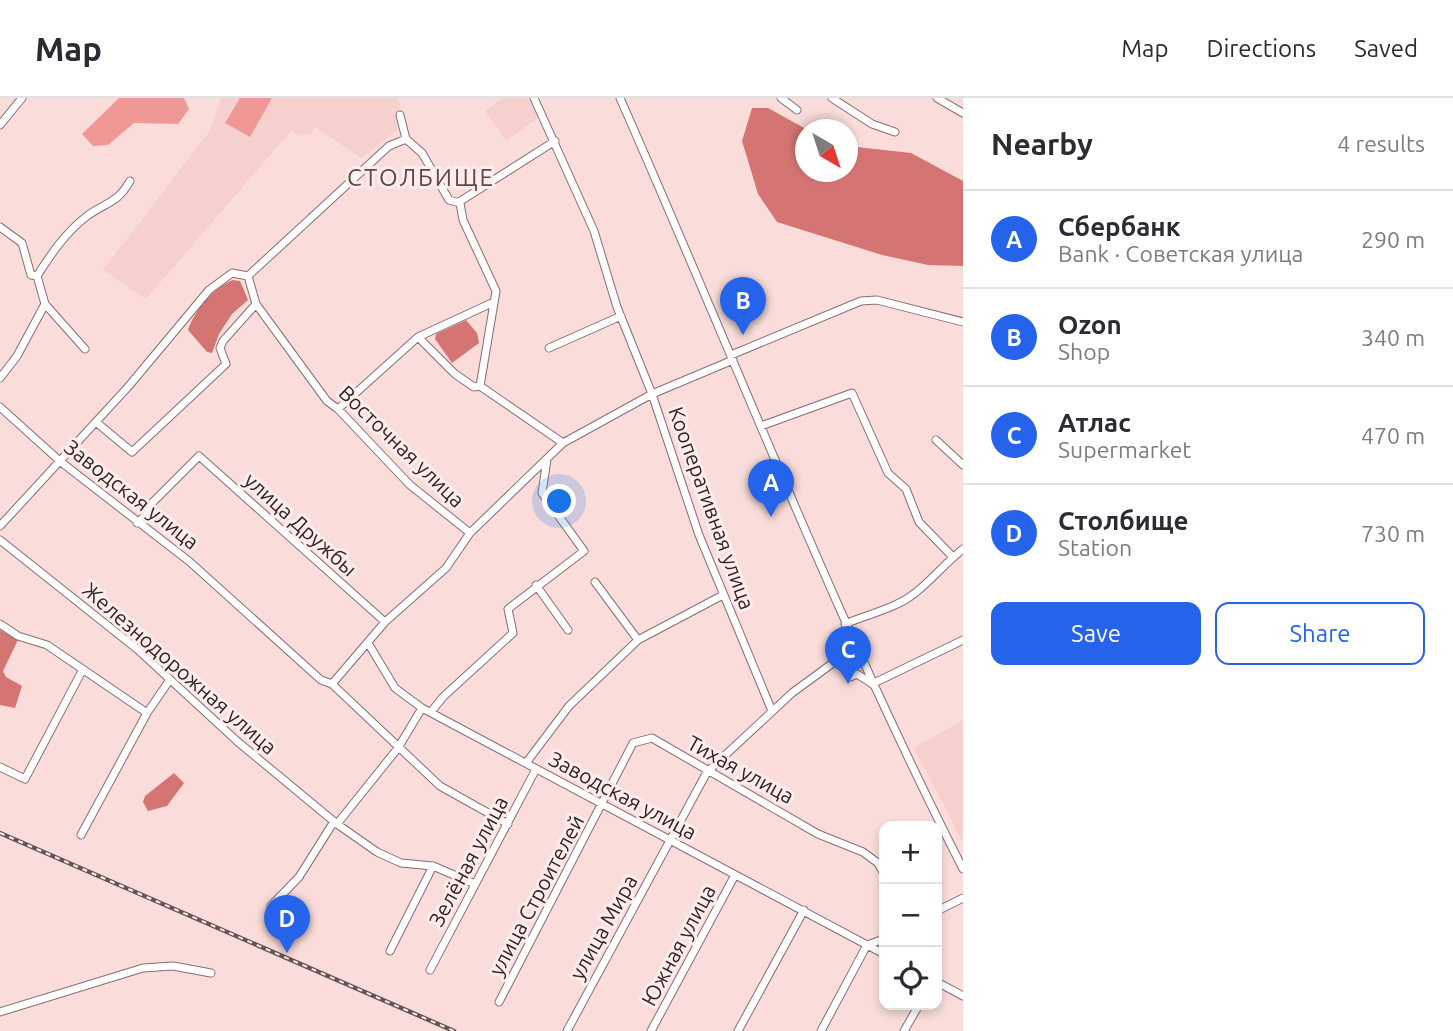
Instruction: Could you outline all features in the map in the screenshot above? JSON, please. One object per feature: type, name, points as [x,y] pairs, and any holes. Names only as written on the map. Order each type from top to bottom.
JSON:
[{"type":"street","points":[[0,125],[22,98]]},
{"type":"street","name":"Кооперативная улица","points":[[534,98],[594,231],[692,517],[772,711]]},
{"type":"street","points":[[540,108],[544,98]]},
{"type":"street","points":[[620,98],[845,624],[963,870]]},
{"type":"street","points":[[781,98],[797,110]]},
{"type":"street","points":[[832,98],[872,124],[895,132]]},
{"type":"street","points":[[937,98],[963,113]]},
{"type":"street","points":[[400,115],[406,139],[421,151],[449,200],[459,202],[555,141]]},
{"type":"street","points":[[0,526],[61,462],[209,290],[232,273],[248,276],[389,146],[406,139]]},
{"type":"street","points":[[37,276],[62,240],[88,216],[121,196],[130,181]]},
{"type":"street","points":[[459,202],[463,220],[496,291],[480,386]]},
{"type":"street","points":[[0,228],[22,243],[31,275],[37,276]]},
{"type":"street","points":[[37,276],[45,304],[85,349]]},
{"type":"street","name":"Восточная улица","points":[[248,276],[256,304],[327,401],[338,409],[410,485],[470,533]]},
{"type":"street","points":[[332,684],[385,622],[446,568],[470,533],[563,443],[652,394],[861,301],[877,300],[963,322]]},
{"type":"street","points":[[338,409],[418,337],[494,302]]},
{"type":"street","points":[[0,377],[17,356],[45,304]]},
{"type":"street","points":[[96,422],[132,452],[226,364],[220,348],[223,341],[256,304]]},
{"type":"street","points":[[550,348],[621,316]]},
{"type":"street","points":[[418,337],[455,374],[474,387],[480,386],[563,443]]},
{"type":"street","points":[[761,426],[852,393],[888,472],[906,489],[919,522],[951,555]]},
{"type":"street","name":"Заводская улица","points":[[0,407],[61,462],[190,562],[321,680],[332,684],[440,786],[508,824]]},
{"type":"street","points":[[936,440],[963,465]]},
{"type":"street","name":"улица Дружбы","points":[[137,523],[148,513],[152,503],[199,456],[385,622]]},
{"type":"street","points":[[431,712],[443,696],[513,634],[508,609],[584,551],[542,493],[547,458]]},
{"type":"street","name":"Железнодорожная улица","points":[[0,540],[137,649],[169,681],[337,824],[377,852],[401,863],[433,866],[475,884]]},
{"type":"street","points":[[845,624],[913,596],[942,570],[951,555],[963,549]]},
{"type":"street","points":[[595,582],[638,640]]},
{"type":"street","points":[[536,585],[568,630]]},
{"type":"street","points":[[526,763],[569,706],[638,640],[723,595]]},
{"type":"street","points":[[0,624],[18,636],[47,645],[147,713]]},
{"type":"street","points":[[872,684],[963,640]]},
{"type":"street","name":"Заводская улица","points":[[368,643],[395,688],[422,708],[879,951]]},
{"type":"street","points":[[671,841],[707,772],[772,711],[837,660],[850,677],[857,674],[872,684]]},
{"type":"street","points":[[0,767],[25,779],[82,671]]},
{"type":"street","points":[[81,835],[147,713],[169,681]]},
{"type":"street","points":[[271,906],[299,877],[333,823],[337,824],[398,748],[422,708]]},
{"type":"street","name":"Тихая улица","points":[[604,804],[634,743],[652,738],[818,834],[863,852],[879,865]]},
{"type":"street","name":"Зелёная улица","points":[[430,970],[536,769]]},
{"type":"street","name":"улица Строителей","points":[[499,1002],[604,804]]},
{"type":"street","name":"улица Мира","points":[[567,1031],[671,841]]},
{"type":"street","points":[[390,951],[433,866]]},
{"type":"street","name":"Южная улица","points":[[651,1031],[735,875]]},
{"type":"street","points":[[942,908],[963,898]]},
{"type":"street","points":[[738,1031],[804,910]]},
{"type":"street","points":[[821,1031],[867,945],[879,941]]},
{"type":"street","points":[[0,1012],[144,968],[173,966],[211,972]]},
{"type":"street","points":[[942,985],[963,996]]},
{"type":"street","points":[[904,1031],[916,1010]]},
{"type":"shaded area","points":[[119,98],[184,98],[189,109],[178,124],[134,123],[108,145],[93,146],[82,134]]},
{"type":"shaded area","points":[[221,98],[397,98],[401,109],[397,130],[361,158],[315,127],[311,134],[299,136],[291,131],[146,299],[103,270],[209,132]]},
{"type":"shaded area","points":[[240,98],[272,98],[250,137],[225,123]]},
{"type":"shaded area","points":[[503,98],[528,98],[539,117],[506,141],[485,111]]},
{"type":"shaded area","points":[[752,108],[768,108],[795,123],[795,182],[858,182],[858,147],[911,153],[963,181],[963,266],[928,265],[882,255],[777,222],[758,194],[742,141]]},
{"type":"shaded area","points":[[233,280],[240,281],[248,300],[232,314],[219,334],[212,353],[207,352],[188,330],[206,300]]},
{"type":"shaded area","points":[[466,320],[477,333],[479,343],[452,363],[435,339],[436,334]]},
{"type":"shaded area","points":[[0,630],[18,640],[3,671],[6,677],[22,686],[15,708],[0,705]]},
{"type":"shaded area","points":[[963,720],[963,843],[914,748]]},
{"type":"shaded area","points":[[174,773],[184,783],[167,806],[148,811],[143,802],[145,796]]},
{"type":"railway","points":[[0,833],[454,1031]]},
{"type":"place","name":"Ozon","points":[[743,335]]},
{"type":"place","name":"Сбербанк","points":[[771,517]]},
{"type":"place","name":"Атлас","points":[[848,684]]},
{"type":"place","name":"Столбище","points":[[287,953]]},
{"type":"district","name":"СТОЛБИЩЕ","points":[[421,177]]}]
